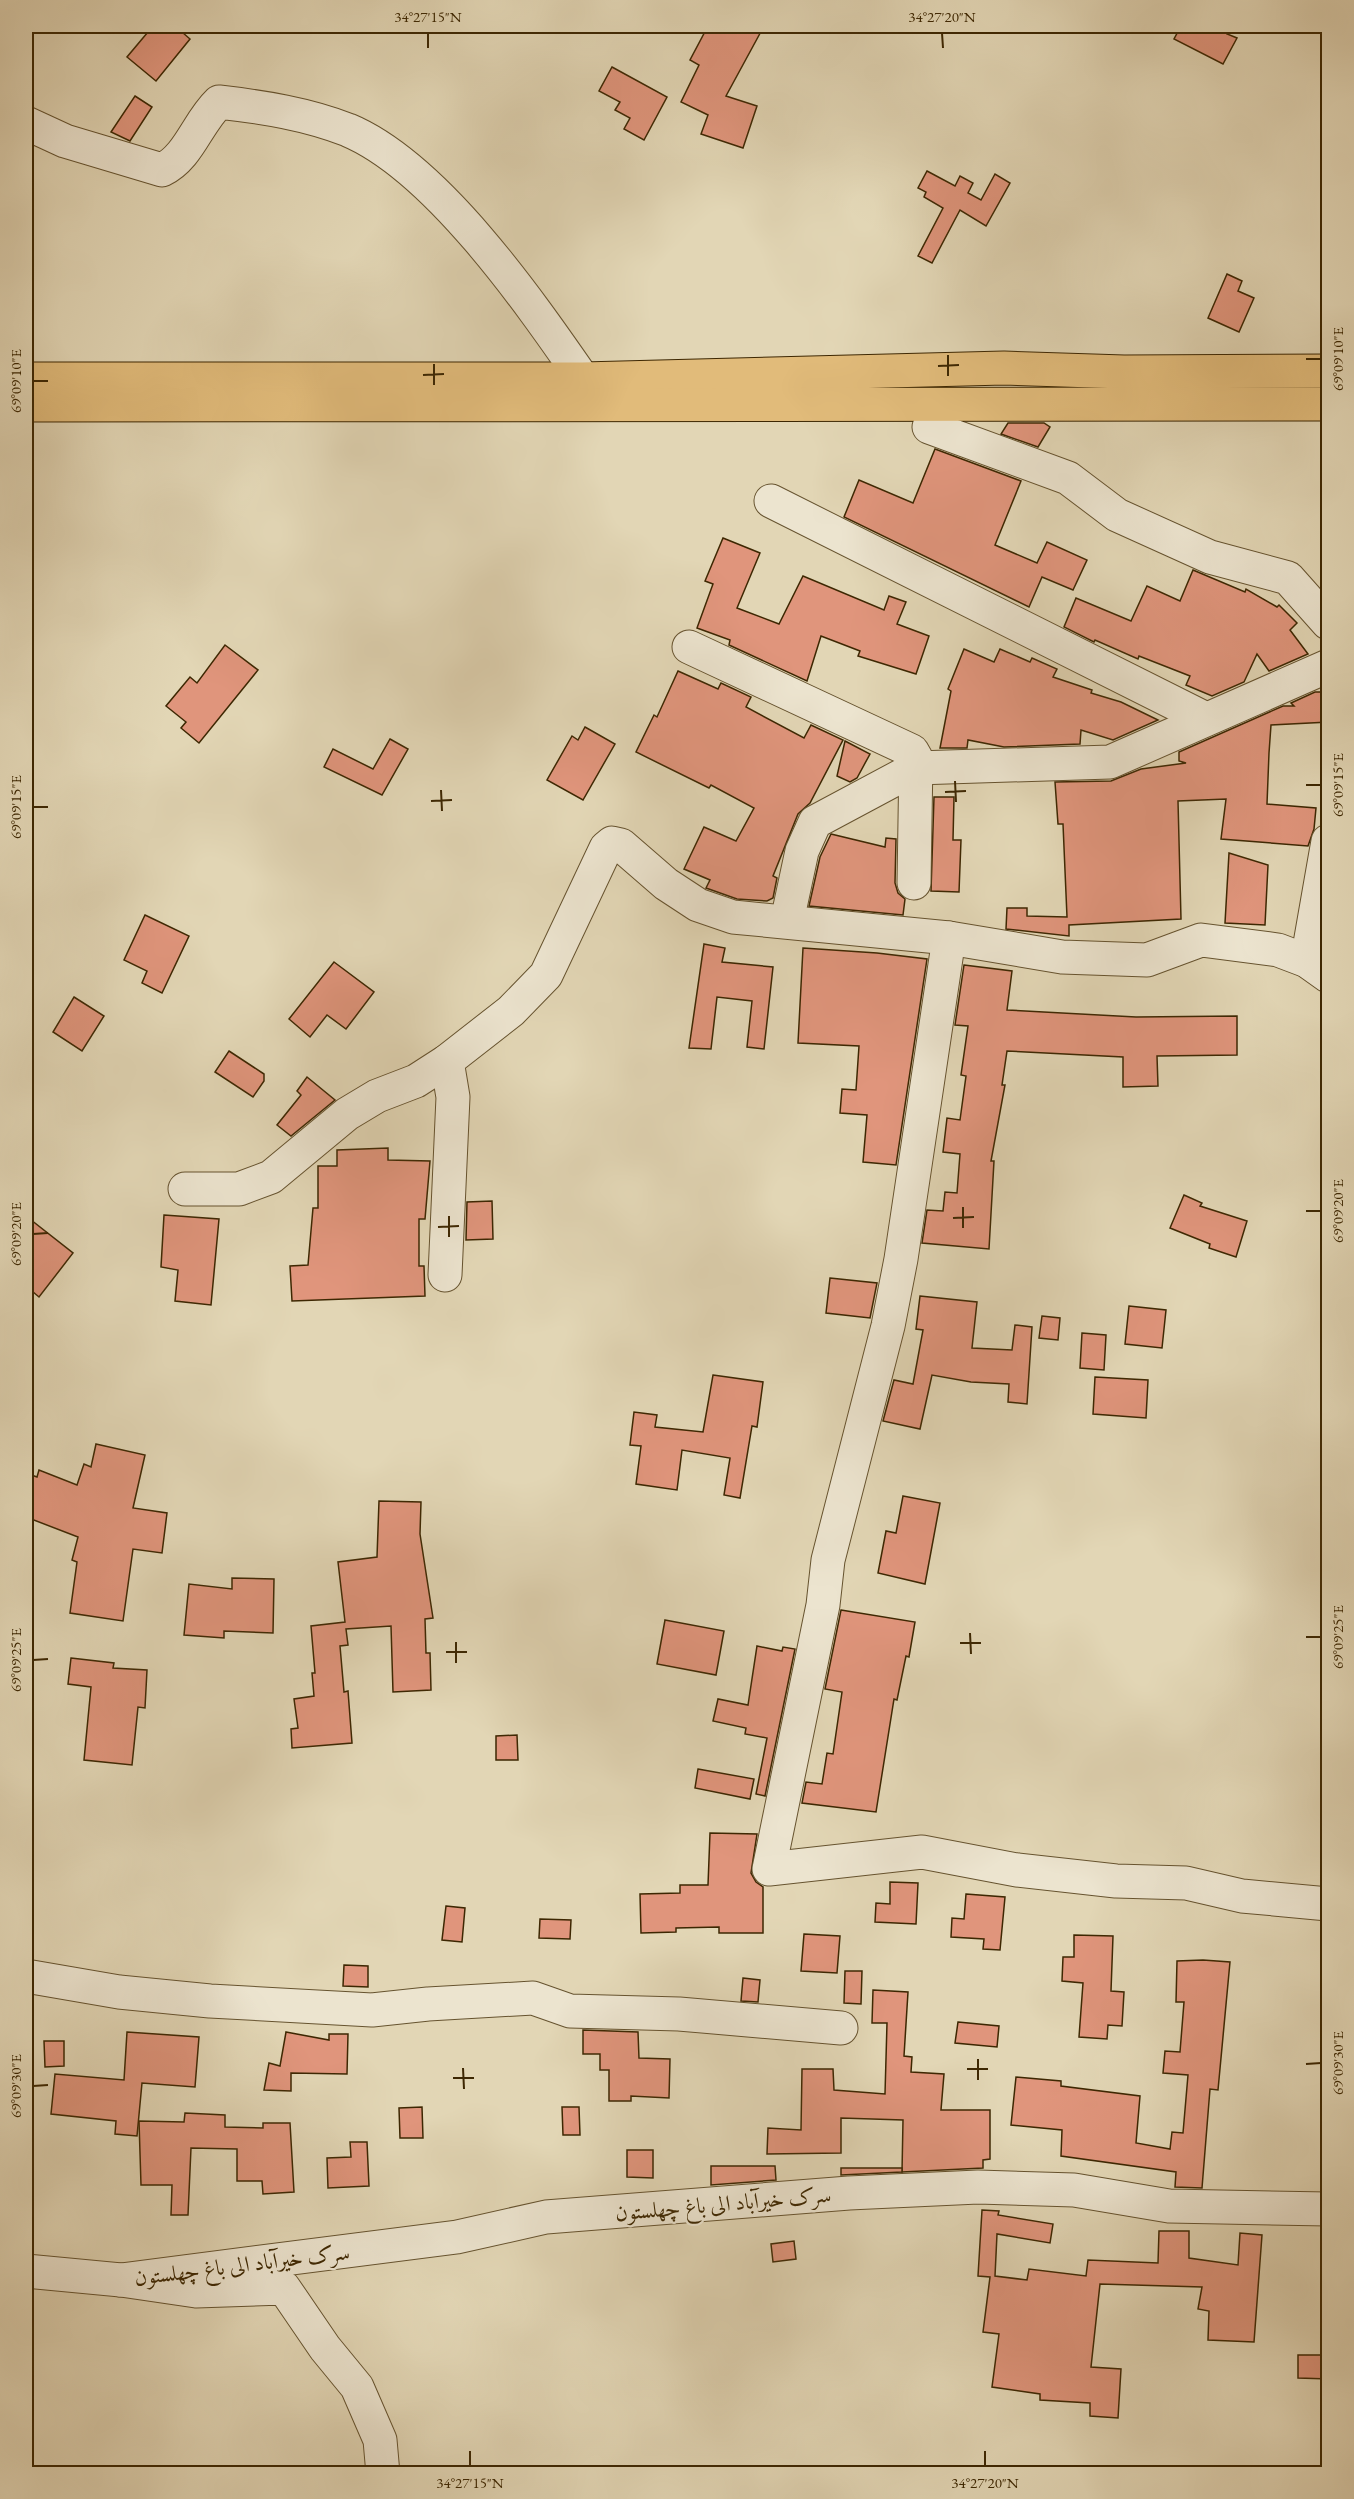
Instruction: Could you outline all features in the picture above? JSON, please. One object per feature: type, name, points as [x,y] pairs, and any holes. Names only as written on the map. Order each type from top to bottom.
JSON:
[{"type":"main road","points":[[26,379],[583,379],[1004,368],[1124,372],[1329,371]]},
{"type":"main road","points":[[26,405],[1329,404]]},
{"type":"street","points":[[26,123],[65,141],[162,170],[176,163],[207,114],[219,102],[275,109],[349,130],[408,167],[458,218],[532,306],[583,379]]},
{"type":"street","points":[[929,427],[1068,478],[1117,515],[1210,557],[1288,578],[1329,623]]},
{"type":"street","points":[[771,501],[1204,718]]},
{"type":"street","points":[[689,647],[907,748],[916,758],[914,883]]},
{"type":"street","points":[[787,921],[802,851],[815,822],[916,768],[1110,762],[1204,718],[1329,666]]},
{"type":"street","points":[[185,1189],[239,1189],[271,1177],[347,1114],[377,1096],[416,1081],[447,1061],[512,1011],[546,975],[606,848],[612,843],[621,845],[666,884],[699,906],[733,917],[949,938],[1062,957],[1147,960],[1201,940],[1278,950],[1318,968],[1329,841]]},
{"type":"street","points":[[949,938],[901,1259],[888,1326],[828,1560],[823,1605],[769,1869],[922,1852],[1017,1870],[1116,1881],[1186,1883],[1242,1896],[1329,1904]]},
{"type":"street","points":[[445,1275],[453,1097],[447,1061]]},
{"type":"street","points":[[26,1976],[119,1992],[210,2001],[372,2010],[428,2004],[533,1998],[570,2011],[679,2014],[841,2028]]},
{"type":"street","name":"سرک خیرآباد الی باغ چهلستون","points":[[121,2280],[457,2237],[546,2217],[849,2193],[978,2187],[1074,2190],[1169,2206],[1329,2209]]},
{"type":"street","name":"سرک خیرآباد الی باغ چهلستون","points":[[26,2271],[121,2280],[196,2291],[284,2288],[325,2348],[357,2387],[380,2440],[383,2474]]},
{"type":"building","points":[[153,26],[175,26],[190,39],[156,81],[127,57]]},
{"type":"building","points":[[708,26],[764,26],[726,96],[757,106],[743,148],[701,134],[708,115],[681,102],[699,65],[690,60]]},
{"type":"building","points":[[1181,26],[1232,26],[1227,34],[1237,38],[1223,64],[1174,39]]},
{"type":"building","points":[[612,67],[667,97],[644,140],[624,129],[630,118],[615,110],[620,102],[599,91]]},
{"type":"building","points":[[135,96],[152,107],[130,141],[111,132]]},
{"type":"building","points":[[927,171],[955,186],[960,176],[973,183],[968,193],[981,200],[995,174],[1010,183],[986,226],[960,210],[932,263],[918,256],[943,208],[924,197],[926,192],[918,188]]},
{"type":"building","points":[[1227,274],[1242,281],[1238,291],[1254,298],[1239,332],[1208,318]]},
{"type":"building","points":[[1008,423],[1044,423],[1050,427],[1038,447],[1001,434]]},
{"type":"building","points":[[935,449],[1021,481],[995,545],[1037,563],[1047,542],[1087,560],[1073,590],[1042,577],[1029,607],[844,517],[859,480],[913,503]]},
{"type":"building","points":[[723,538],[760,553],[737,608],[779,624],[803,576],[884,610],[889,596],[906,602],[897,624],[929,636],[916,674],[858,656],[860,651],[821,636],[807,681],[729,645],[730,640],[697,628],[713,584],[705,581]]},
{"type":"building","points":[[1193,570],[1245,592],[1246,589],[1277,607],[1279,605],[1297,623],[1290,630],[1308,654],[1269,671],[1257,654],[1244,682],[1212,696],[1186,685],[1190,676],[1139,656],[1138,659],[1095,640],[1094,642],[1064,627],[1076,598],[1131,621],[1147,586],[1180,601]]},
{"type":"building","points":[[225,645],[258,670],[199,743],[181,728],[186,722],[166,706],[190,677],[197,683]]},
{"type":"building","points":[[964,649],[994,662],[1000,649],[1030,662],[1032,658],[1057,669],[1053,677],[1092,690],[1091,693],[1121,702],[1158,720],[1113,740],[1081,730],[1080,744],[1004,747],[968,740],[967,748],[940,748],[951,691],[948,689]]},
{"type":"building","points":[[678,671],[718,689],[721,683],[751,697],[746,707],[804,738],[811,725],[843,740],[810,803],[798,814],[773,876],[777,878],[773,898],[767,901],[737,899],[706,888],[710,880],[684,869],[704,827],[736,841],[754,808],[711,785],[709,788],[636,752],[654,715],[657,717]]},
{"type":"building","points":[[1315,692],[1329,692],[1329,722],[1271,725],[1269,753],[1267,804],[1316,808],[1314,829],[1308,846],[1221,839],[1226,799],[1178,801],[1181,919],[1069,925],[1069,936],[1006,929],[1007,908],[1027,908],[1027,916],[1067,917],[1063,824],[1058,824],[1055,782],[1111,781],[1141,769],[1186,763],[1179,761],[1179,752],[1283,706],[1294,706],[1291,703]]},
{"type":"building","points":[[585,727],[615,744],[583,800],[547,780],[572,736],[578,740]]},
{"type":"building","points":[[390,739],[408,749],[382,795],[324,767],[333,749],[373,769]]},
{"type":"building","points":[[845,741],[870,754],[857,778],[850,782],[837,776]]},
{"type":"building","points":[[934,797],[954,797],[953,840],[961,840],[959,892],[931,891]]},
{"type":"building","points":[[831,834],[885,847],[886,838],[896,839],[895,883],[898,893],[905,899],[903,915],[809,906],[820,857]]},
{"type":"building","points":[[1229,853],[1268,865],[1265,925],[1225,923]]},
{"type":"building","points":[[145,915],[189,936],[162,993],[142,983],[147,971],[124,960]]},
{"type":"building","points":[[704,944],[725,948],[722,962],[773,967],[764,1049],[747,1047],[752,1001],[717,997],[711,1049],[689,1048]]},
{"type":"building","points":[[803,948],[927,959],[896,1165],[863,1162],[867,1115],[840,1113],[842,1089],[856,1090],[859,1046],[798,1043]]},
{"type":"building","points":[[334,962],[374,992],[346,1029],[327,1015],[310,1037],[289,1019]]},
{"type":"building","points":[[964,965],[1012,971],[1007,1010],[1136,1017],[1237,1016],[1237,1055],[1157,1056],[1158,1086],[1123,1087],[1123,1057],[1007,1051],[1002,1085],[1005,1085],[991,1161],[994,1161],[989,1249],[922,1243],[927,1210],[943,1211],[945,1192],[957,1193],[960,1154],[943,1152],[947,1118],[960,1120],[966,1076],[961,1075],[968,1026],[955,1025]]},
{"type":"building","points":[[74,997],[104,1016],[82,1051],[53,1032]]},
{"type":"building","points":[[229,1051],[264,1074],[264,1081],[253,1097],[215,1072]]},
{"type":"building","points":[[307,1077],[335,1100],[291,1136],[277,1125],[301,1095],[297,1091]]},
{"type":"building","points":[[388,1148],[388,1160],[430,1161],[425,1219],[419,1219],[419,1266],[424,1266],[425,1296],[292,1301],[290,1266],[308,1265],[313,1208],[318,1208],[318,1166],[337,1166],[337,1150]]},
{"type":"building","points":[[1184,1195],[1202,1203],[1200,1206],[1247,1221],[1236,1257],[1209,1248],[1210,1244],[1170,1228]]},
{"type":"building","points":[[492,1201],[493,1239],[466,1240],[467,1202]]},
{"type":"building","points":[[164,1215],[219,1219],[211,1305],[175,1301],[178,1270],[161,1267]]},
{"type":"building","points":[[26,1216],[73,1253],[39,1297],[26,1286]]},
{"type":"building","points":[[830,1278],[877,1283],[870,1318],[826,1313]]},
{"type":"building","points":[[920,1296],[977,1302],[972,1348],[1012,1350],[1015,1325],[1032,1327],[1027,1404],[1008,1402],[1009,1384],[971,1382],[932,1375],[920,1429],[883,1421],[894,1380],[913,1384],[923,1330],[916,1329]]},
{"type":"building","points":[[1129,1306],[1166,1310],[1162,1348],[1125,1344]]},
{"type":"building","points":[[1042,1316],[1060,1318],[1058,1340],[1039,1338]]},
{"type":"building","points":[[1082,1333],[1106,1335],[1104,1370],[1080,1368]]},
{"type":"building","points":[[713,1375],[763,1382],[757,1427],[752,1426],[740,1498],[724,1495],[730,1458],[682,1450],[677,1490],[636,1484],[641,1446],[630,1445],[634,1412],[657,1415],[655,1427],[703,1432]]},
{"type":"building","points":[[1095,1377],[1148,1380],[1146,1418],[1093,1414]]},
{"type":"building","points":[[96,1444],[145,1455],[133,1508],[167,1513],[162,1553],[133,1549],[123,1621],[70,1613],[77,1562],[72,1560],[78,1537],[26,1517],[26,1473],[37,1477],[39,1470],[77,1485],[84,1464],[91,1467]]},
{"type":"building","points":[[903,1496],[940,1503],[925,1584],[878,1573],[886,1531],[896,1533]]},
{"type":"building","points":[[379,1501],[421,1502],[420,1534],[433,1618],[425,1619],[426,1653],[430,1653],[431,1690],[393,1692],[391,1626],[346,1629],[348,1645],[340,1646],[344,1692],[348,1691],[352,1743],[292,1748],[291,1729],[298,1728],[294,1699],[314,1696],[312,1673],[315,1673],[311,1626],[345,1622],[338,1562],[377,1557]]},
{"type":"building","points":[[232,1578],[274,1579],[273,1633],[224,1631],[224,1638],[184,1635],[189,1584],[232,1589]]},
{"type":"building","points":[[841,1610],[915,1622],[909,1657],[906,1656],[897,1700],[894,1699],[876,1812],[802,1803],[806,1782],[822,1784],[827,1753],[833,1754],[842,1692],[825,1689]]},
{"type":"building","points":[[665,1620],[724,1631],[716,1675],[657,1664]]},
{"type":"building","points":[[757,1646],[782,1651],[783,1647],[795,1649],[765,1796],[756,1794],[767,1738],[745,1734],[746,1728],[713,1721],[718,1699],[748,1705]]},
{"type":"building","points":[[71,1658],[114,1663],[113,1668],[147,1670],[145,1708],[138,1707],[132,1765],[84,1760],[91,1687],[68,1684]]},
{"type":"building","points":[[517,1735],[518,1760],[496,1760],[496,1736]]},
{"type":"building","points":[[698,1769],[754,1779],[750,1799],[695,1788]]},
{"type":"building","points":[[710,1833],[757,1834],[751,1873],[756,1882],[763,1887],[763,1933],[719,1933],[719,1927],[676,1928],[676,1932],[641,1933],[640,1894],[680,1893],[680,1885],[708,1885]]},
{"type":"building","points":[[890,1882],[918,1883],[916,1924],[875,1922],[876,1903],[890,1904]]},
{"type":"building","points":[[966,1894],[1005,1897],[1000,1950],[983,1949],[984,1939],[951,1937],[952,1918],[964,1919]]},
{"type":"building","points":[[446,1906],[465,1908],[462,1942],[442,1940]]},
{"type":"building","points":[[540,1919],[571,1920],[570,1939],[539,1938]]},
{"type":"building","points":[[804,1934],[840,1936],[837,1973],[801,1971]]},
{"type":"building","points":[[1074,1935],[1113,1936],[1111,1991],[1124,1992],[1122,2026],[1108,2025],[1107,2039],[1079,2037],[1083,1983],[1062,1981],[1063,1957],[1074,1957]]},
{"type":"building","points":[[1177,1961],[1230,1962],[1218,2090],[1210,2089],[1202,2188],[1175,2187],[1176,2172],[1061,2156],[1062,2130],[1011,2125],[1016,2077],[1061,2081],[1061,2086],[1140,2096],[1136,2143],[1170,2149],[1172,2132],[1183,2133],[1188,2075],[1163,2073],[1165,2051],[1180,2052],[1184,2002],[1176,2002]]},
{"type":"building","points":[[344,1965],[368,1966],[368,1987],[343,1986]]},
{"type":"building","points":[[845,1971],[862,1971],[861,2004],[844,2003]]},
{"type":"building","points":[[743,1978],[760,1980],[758,2002],[741,2001]]},
{"type":"building","points":[[873,1990],[908,1992],[904,2056],[912,2057],[911,2072],[944,2074],[941,2110],[990,2110],[990,2159],[983,2160],[983,2168],[902,2172],[903,2120],[841,2118],[841,2153],[767,2154],[768,2128],[801,2130],[802,2069],[833,2069],[834,2090],[885,2094],[887,2023],[872,2023]]},
{"type":"building","points":[[958,2022],[999,2026],[997,2047],[955,2043]]},
{"type":"building","points":[[583,2030],[638,2032],[639,2058],[670,2059],[669,2098],[631,2096],[631,2101],[609,2101],[609,2070],[600,2070],[600,2054],[583,2054]]},
{"type":"building","points":[[127,2032],[199,2037],[195,2087],[142,2083],[137,2136],[115,2134],[116,2121],[51,2114],[55,2074],[124,2080]]},
{"type":"building","points":[[286,2032],[329,2040],[329,2034],[348,2034],[347,2074],[291,2073],[291,2091],[264,2090],[269,2063],[280,2066]]},
{"type":"building","points":[[44,2041],[64,2041],[64,2066],[45,2067]]},
{"type":"building","points":[[422,2107],[423,2138],[400,2138],[399,2108]]},
{"type":"building","points":[[562,2107],[579,2107],[580,2135],[563,2135]]},
{"type":"building","points":[[185,2113],[225,2115],[225,2127],[263,2128],[263,2123],[290,2123],[294,2192],[263,2194],[262,2181],[237,2181],[237,2149],[191,2148],[188,2215],[171,2215],[172,2185],[141,2185],[139,2121],[184,2122]]},
{"type":"building","points":[[350,2142],[367,2142],[369,2186],[328,2188],[327,2158],[351,2157]]},
{"type":"building","points":[[627,2150],[653,2150],[653,2178],[627,2177]]},
{"type":"building","points":[[711,2166],[775,2166],[776,2180],[711,2185]]},
{"type":"building","points":[[841,2168],[902,2168],[902,2172],[841,2175]]},
{"type":"building","points":[[982,2210],[999,2211],[998,2215],[1053,2224],[1050,2243],[997,2234],[995,2276],[1027,2280],[1029,2269],[1086,2276],[1088,2260],[1158,2263],[1159,2231],[1189,2231],[1189,2258],[1238,2265],[1240,2233],[1262,2235],[1254,2342],[1208,2340],[1209,2311],[1198,2309],[1202,2287],[1100,2284],[1091,2367],[1121,2369],[1118,2418],[1090,2416],[1090,2403],[1040,2400],[1040,2394],[992,2387],[999,2334],[983,2332],[990,2277],[978,2276]]},
{"type":"building","points":[[794,2241],[796,2259],[773,2262],[771,2244]]},
{"type":"building","points":[[1298,2355],[1329,2355],[1329,2379],[1298,2378]]}]
